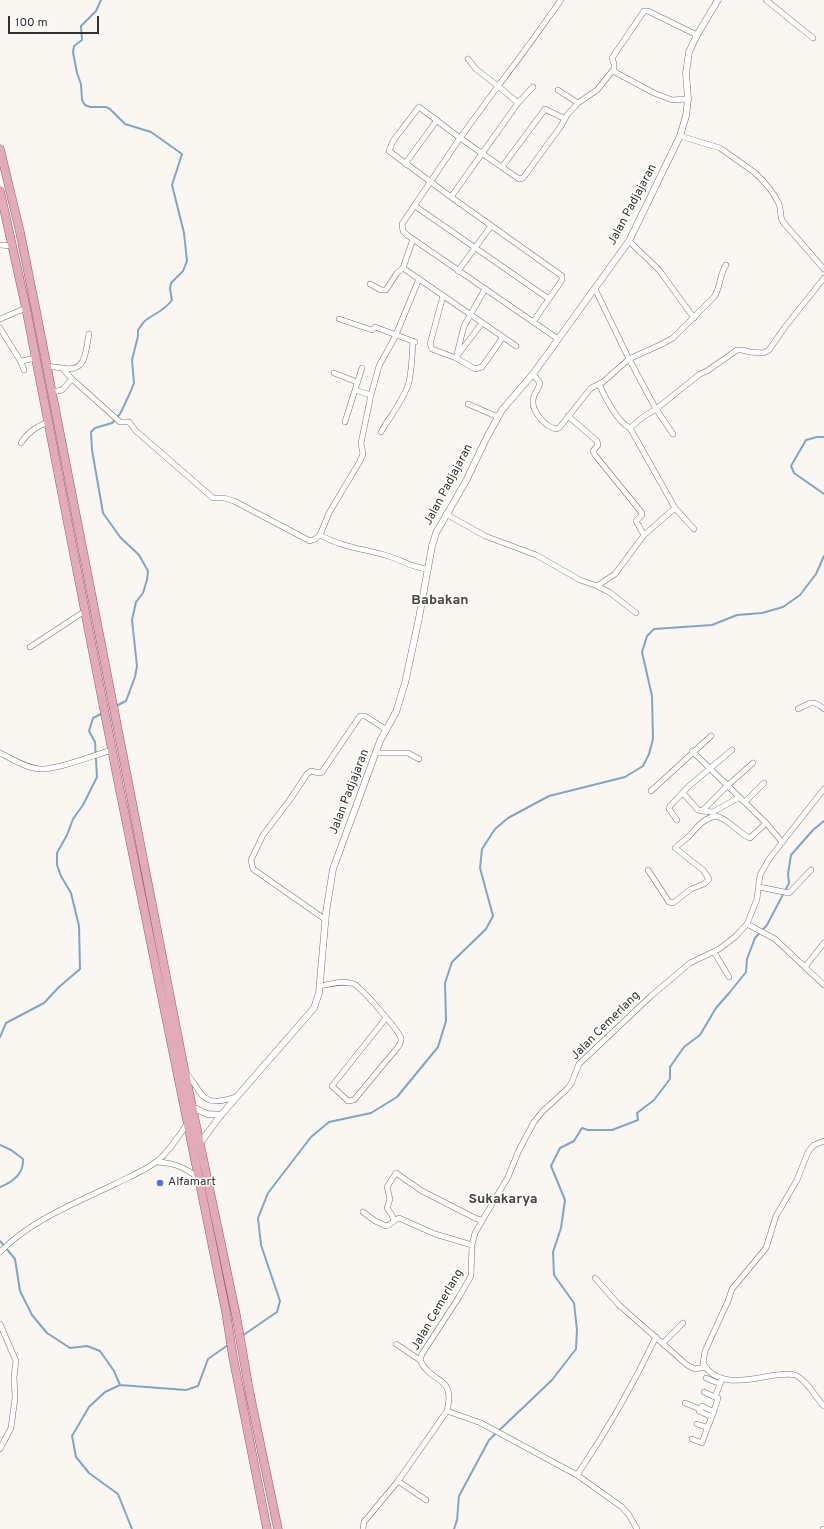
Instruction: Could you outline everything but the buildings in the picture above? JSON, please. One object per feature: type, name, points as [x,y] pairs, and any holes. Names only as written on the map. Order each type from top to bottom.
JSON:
[{"type":"main road","points":[[0,149],[21,237],[52,392],[174,1036],[187,1124],[226,1312],[233,1357],[267,1529]]},
{"type":"main road","points":[[0,190],[26,308],[112,750],[174,1036],[185,1073],[236,1315],[242,1355],[278,1529]]},
{"type":"street","points":[[558,339],[407,235],[401,227],[460,138],[498,86],[515,66],[528,44],[561,0]]},
{"type":"street","name":"Jalan Padjajaran","points":[[200,1144],[237,1097],[314,1008],[320,993],[326,920],[333,869],[380,741],[396,712],[405,683],[424,596],[432,546],[436,533],[466,481],[498,417],[512,397],[532,374],[629,241],[680,136],[686,116],[688,99],[686,82],[688,59],[697,35],[718,0]]},
{"type":"street","points":[[766,0],[814,38]]},
{"type":"street","points":[[533,322],[562,280],[562,276],[405,164],[389,151],[389,148],[417,108],[420,107],[460,138],[519,179],[523,178],[578,103],[597,90],[613,71],[615,66],[612,58],[646,11],[697,35]]},
{"type":"street","points":[[468,59],[476,69],[518,103]]},
{"type":"street","points":[[613,71],[654,93],[672,100],[688,99]]},
{"type":"street","points":[[451,197],[518,103],[533,87]]},
{"type":"street","points":[[558,90],[578,103]]},
{"type":"street","points":[[502,167],[544,109],[565,119]]},
{"type":"street","points":[[405,164],[437,120]]},
{"type":"street","points":[[680,136],[720,148],[759,176],[780,205],[780,217],[783,222],[824,269]]},
{"type":"street","points":[[415,206],[549,299]]},
{"type":"street","points":[[458,271],[490,226]]},
{"type":"street","points":[[370,284],[381,290],[386,290],[397,273],[403,268],[413,239]]},
{"type":"street","points":[[629,241],[664,274],[694,318]]},
{"type":"street","points":[[0,245],[12,246]]},
{"type":"street","points":[[532,374],[540,383],[533,401],[540,418],[548,426],[556,429],[591,388],[603,382],[629,359],[673,338],[694,318],[714,297],[719,288],[721,273],[726,265]]},
{"type":"street","points":[[403,268],[516,346]]},
{"type":"street","points":[[62,368],[72,379],[121,423],[129,422],[136,431],[213,498],[224,498],[234,501],[310,540],[315,539],[320,535],[329,513],[363,454],[361,443],[371,395],[380,366],[396,335],[419,279]]},
{"type":"street","points":[[630,428],[700,374],[707,371],[737,350],[763,353],[768,350],[785,326],[824,279]]},
{"type":"street","points":[[456,358],[460,337],[470,314],[485,289]]},
{"type":"street","points":[[595,289],[629,359],[656,409],[673,434]]},
{"type":"street","points":[[443,296],[430,347],[456,358],[475,369],[480,368],[504,337]]},
{"type":"street","points":[[0,319],[26,308]]},
{"type":"street","points":[[340,319],[372,330],[375,327],[414,341],[408,384],[403,396],[381,432]]},
{"type":"street","points":[[456,358],[482,323]]},
{"type":"street","points":[[0,328],[21,361],[24,370]]},
{"type":"street","points":[[46,366],[72,369],[75,368],[84,361],[89,334]]},
{"type":"street","points":[[21,361],[36,358]]},
{"type":"street","points":[[345,422],[362,368]]},
{"type":"street","points":[[334,373],[357,382]]},
{"type":"street","points":[[52,392],[65,389],[72,379]]},
{"type":"street","points":[[598,384],[612,407],[626,426],[630,428],[675,508],[694,529]]},
{"type":"street","points":[[355,390],[371,395]]},
{"type":"street","points":[[468,404],[498,417]]},
{"type":"street","points":[[568,416],[597,442],[598,445],[593,451],[642,513],[636,521],[644,535]]},
{"type":"street","points":[[21,443],[26,434],[35,427],[48,422]]},
{"type":"street","points":[[597,586],[615,574],[644,535],[675,508]]},
{"type":"street","points":[[446,514],[485,536],[536,555],[580,580],[609,592],[636,614]]},
{"type":"street","points":[[320,535],[347,546],[389,556],[409,566],[419,569],[428,569]]},
{"type":"street","points":[[30,647],[85,611]]},
{"type":"street","points":[[798,709],[810,703],[815,703],[824,710]]},
{"type":"street","points":[[326,920],[253,869],[251,860],[264,835],[290,801],[307,774],[311,771],[322,772],[360,716],[365,716],[387,730]]},
{"type":"street","points":[[651,790],[710,736]]},
{"type":"street","points":[[0,753],[28,767],[41,769],[56,767],[112,750]]},
{"type":"street","points":[[677,820],[669,809],[709,768],[732,750]]},
{"type":"street","points":[[692,751],[766,823],[782,842]]},
{"type":"street","points":[[376,753],[408,753],[419,759]]},
{"type":"street","points":[[702,811],[753,763]]},
{"type":"street","points":[[745,802],[764,783]]},
{"type":"street","name":"Jalan Cemerlang","points":[[362,1529],[366,1519],[398,1481],[447,1411],[450,1392],[447,1387],[425,1369],[420,1360],[422,1354],[471,1276],[472,1245],[475,1233],[508,1177],[519,1150],[534,1122],[543,1111],[571,1084],[579,1064],[681,969],[696,959],[714,952],[732,940],[747,924],[757,899],[760,875],[769,859],[824,790]]},
{"type":"street","points":[[683,793],[698,810],[713,812],[740,797]]},
{"type":"street","points":[[648,870],[669,902],[673,903],[691,889],[704,884],[709,878],[703,870],[675,848],[688,837],[697,825],[716,816],[724,819],[750,838],[766,823]]},
{"type":"street","points":[[759,887],[789,893],[811,870]]},
{"type":"street","points":[[747,924],[775,939],[824,985]]},
{"type":"street","points":[[805,967],[824,943]]},
{"type":"street","points":[[714,952],[729,977]]},
{"type":"street","points":[[320,986],[341,983],[353,984],[360,988],[386,1018],[401,1038],[401,1043],[354,1100],[352,1102],[348,1101],[332,1086],[386,1018]]},
{"type":"street","points":[[185,1073],[194,1082],[203,1097],[210,1101],[217,1102],[237,1097]]},
{"type":"street","points":[[192,1107],[207,1114],[222,1115]]},
{"type":"street","points":[[0,1252],[19,1235],[44,1220],[157,1162],[172,1145],[187,1124]]},
{"type":"street","points":[[824,1141],[814,1145],[808,1152],[797,1180],[776,1216],[766,1248],[732,1289],[705,1351],[703,1360],[705,1367],[722,1379],[736,1381],[785,1374],[795,1375],[802,1380],[824,1406]]},
{"type":"street","points":[[157,1162],[170,1162],[179,1165],[187,1169],[198,1178]]},
{"type":"street","points":[[394,1221],[387,1208],[390,1199],[387,1188],[396,1173],[422,1191],[477,1219],[482,1220]]},
{"type":"street","points":[[363,1212],[375,1221],[386,1226],[390,1226],[399,1218],[435,1234],[472,1245]]},
{"type":"street","points":[[595,1278],[619,1305],[689,1367],[695,1369],[705,1367]]},
{"type":"street","points":[[663,1343],[683,1323]]},
{"type":"street","points":[[0,1324],[16,1361],[14,1377],[15,1398],[11,1428],[0,1449]]},
{"type":"street","points":[[577,1475],[602,1438],[638,1375],[656,1337]]},
{"type":"street","points":[[396,1344],[420,1360]]},
{"type":"street","points":[[706,1378],[720,1384]]},
{"type":"street","points":[[715,1397],[722,1379]]},
{"type":"street","points":[[692,1439],[702,1443],[706,1427],[710,1416],[714,1412],[718,1398],[704,1392]]},
{"type":"street","points":[[685,1403],[700,1409],[699,1411],[710,1416]]},
{"type":"street","points":[[700,1409],[702,1406],[714,1412]]},
{"type":"street","points":[[447,1411],[481,1423],[577,1475],[622,1507],[629,1515],[637,1529]]},
{"type":"street","points":[[697,1424],[706,1427]]},
{"type":"street","points":[[398,1481],[426,1500]]},
{"type":"waterway","points":[[101,0],[96,11],[81,26],[82,40],[74,46],[73,52],[77,73],[81,84],[82,100],[85,105],[90,107],[106,107],[110,109],[125,124],[151,132],[182,154],[172,185],[184,233],[187,261],[183,271],[171,283],[170,289],[172,300],[163,309],[145,321],[138,330],[132,360],[134,383],[120,414],[112,423],[95,428],[91,432],[92,450],[103,513],[120,537],[139,555],[148,571],[143,593],[136,602],[132,620],[137,666],[135,677],[126,701],[116,706]]},
{"type":"waterway","points":[[824,437],[806,440],[791,466],[794,473],[824,494]]},
{"type":"waterway","points":[[242,1336],[277,1312],[280,1301],[261,1245],[258,1218],[268,1193],[311,1137],[329,1122],[371,1113],[397,1097],[438,1047],[446,1021],[445,983],[452,962],[486,929],[493,916],[480,868],[482,849],[495,829],[508,818],[549,796],[625,777],[643,766],[649,754],[653,739],[652,696],[642,652],[647,636],[654,629],[712,625],[737,615],[762,613],[783,607],[800,595],[816,574],[824,556]]},
{"type":"waterway","points":[[0,1037],[6,1023],[44,1003],[59,987],[80,969],[79,926],[71,893],[61,876],[57,865],[57,853],[67,835],[73,819],[83,805],[97,777],[95,742],[89,731],[93,718],[103,713]]},
{"type":"waterway","points":[[454,1529],[457,1520],[459,1496],[489,1440],[552,1380],[576,1349],[577,1330],[574,1303],[554,1275],[553,1252],[561,1228],[565,1200],[551,1166],[560,1148],[574,1141],[582,1128],[588,1130],[612,1130],[638,1120],[637,1113],[654,1100],[670,1079],[670,1067],[684,1047],[700,1035],[716,1008],[746,972],[747,959],[755,938],[767,925],[789,883],[788,874],[791,855],[813,830],[824,821]]},
{"type":"waterway","points":[[0,1145],[11,1150],[23,1159],[22,1169],[17,1177],[0,1187]]},
{"type":"waterway","points":[[0,1241],[15,1259],[20,1291],[32,1315],[47,1333],[70,1348],[87,1346],[100,1351],[114,1371],[120,1385]]},
{"type":"waterway","points":[[132,1529],[118,1494],[89,1473],[76,1457],[72,1436],[89,1407],[105,1392],[120,1385],[186,1390],[198,1386],[208,1359],[228,1345]]},
{"type":"place","name":"Alfamart","points":[[160,1183]]},
{"type":"district","name":"Babakan","points":[[440,601]]},
{"type":"district","name":"Sukakarya","points":[[503,1200]]}]
